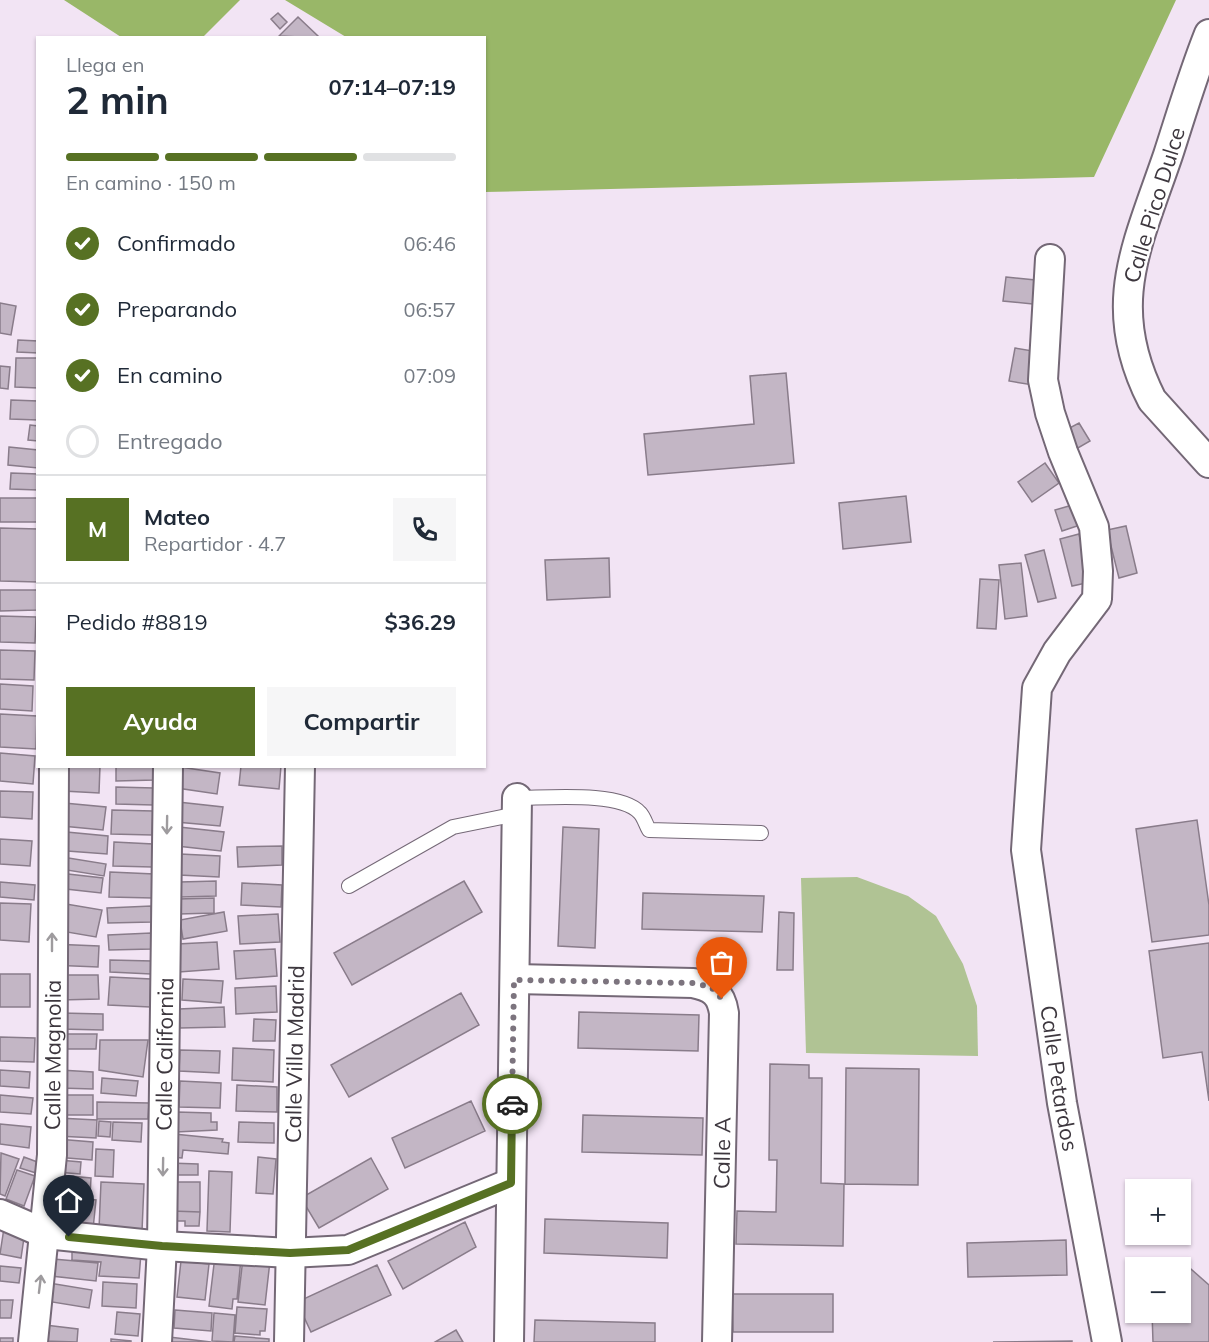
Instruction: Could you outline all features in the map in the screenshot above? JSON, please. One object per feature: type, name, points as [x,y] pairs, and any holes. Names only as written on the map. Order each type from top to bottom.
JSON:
[{"type":"street","name":"Calle Pico Dulce","points":[[1209,34],[1128,274],[1127,303],[1135,362],[1152,400],[1209,463]]},
{"type":"street","name":"Calle Petardos","points":[[1050,259],[1043,380],[1050,413],[1088,510],[1096,542],[1097,599],[1057,652],[1037,688],[1026,850],[1062,1103],[1107,1342]]},
{"type":"street","name":"Calle Magnolia","points":[[33,1342],[52,1155],[54,768]]},
{"type":"street","name":"Calle California","points":[[157,1342],[162,1246],[168,768]]},
{"type":"street","name":"Calle Villa Madrid","points":[[289,1342],[300,768]]},
{"type":"street","points":[[509,1342],[517,806]]},
{"type":"street","name":"Calle A","points":[[514,980],[693,983],[711,987],[722,999],[724,1013],[717,1342]]},
{"type":"street","points":[[0,1214],[45,1234],[162,1246],[290,1253],[348,1250],[511,1183]]},
{"type":"lane","points":[[349,886],[453,827],[517,806],[612,800],[628,805],[641,813],[649,830],[761,832]]},
{"type":"green space","points":[[64,0],[240,0],[204,36],[119,36]]},
{"type":"green space","points":[[285,0],[1176,0],[1094,177],[486,192],[486,36],[344,36]]},
{"type":"green space","points":[[857,877],[908,896],[936,916],[963,964],[977,1006],[978,1056],[806,1053],[801,878]]},
{"type":"building","points":[[278,13],[287,22],[280,29],[271,19]]},
{"type":"building","points":[[298,17],[318,36],[279,36]]},
{"type":"building","points":[[1006,277],[1045,281],[1042,305],[1003,301]]},
{"type":"building","points":[[0,303],[16,306],[11,335],[0,333]]},
{"type":"building","points":[[18,340],[36,341],[36,353],[17,352]]},
{"type":"building","points":[[1015,348],[1039,352],[1033,385],[1009,381]]},
{"type":"building","points":[[16,358],[36,358],[36,388],[15,387]]},
{"type":"building","points":[[0,366],[10,367],[8,389],[0,388]]},
{"type":"building","points":[[786,373],[794,463],[648,475],[644,434],[754,424],[750,376]]},
{"type":"building","points":[[11,400],[36,401],[36,420],[10,419]]},
{"type":"building","points":[[1079,423],[1090,441],[1071,452],[1060,433]]},
{"type":"building","points":[[30,425],[36,426],[36,441],[28,440]]},
{"type":"building","points":[[9,447],[36,450],[36,468],[8,465]]},
{"type":"building","points":[[1045,463],[1059,483],[1032,502],[1018,482]]},
{"type":"building","points":[[11,473],[36,474],[36,490],[10,489]]},
{"type":"building","points":[[906,496],[911,542],[843,549],[839,503]]},
{"type":"building","points":[[0,498],[36,498],[36,522],[0,522]]},
{"type":"building","points":[[1076,504],[1083,524],[1062,531],[1055,510]]},
{"type":"building","points":[[1126,526],[1137,573],[1119,578],[1107,530]]},
{"type":"building","points":[[0,528],[36,529],[36,582],[0,581]]},
{"type":"building","points":[[1079,534],[1091,582],[1072,586],[1060,539]]},
{"type":"building","points":[[1044,550],[1056,598],[1038,602],[1025,555]]},
{"type":"building","points":[[609,558],[610,597],[547,600],[545,560]]},
{"type":"building","points":[[1021,563],[1027,616],[1005,619],[999,565]]},
{"type":"building","points":[[980,579],[999,580],[996,629],[977,628]]},
{"type":"building","points":[[0,590],[36,590],[36,610],[0,611]]},
{"type":"building","points":[[0,616],[36,617],[35,643],[0,642]]},
{"type":"building","points":[[0,650],[35,651],[34,680],[0,679]]},
{"type":"building","points":[[0,684],[33,686],[32,711],[0,709]]},
{"type":"building","points":[[0,714],[36,716],[36,749],[0,747]]},
{"type":"building","points":[[0,753],[35,756],[33,784],[0,781]]},
{"type":"building","points":[[64,768],[100,768],[99,793],[63,791]]},
{"type":"building","points":[[116,768],[155,768],[155,780],[116,781]]},
{"type":"building","points":[[180,768],[220,773],[217,794],[177,788]]},
{"type":"building","points":[[241,768],[281,768],[279,789],[239,785]]},
{"type":"building","points":[[116,787],[154,788],[153,805],[116,804]]},
{"type":"building","points":[[0,791],[33,792],[32,819],[0,817]]},
{"type":"building","points":[[178,802],[223,807],[220,826],[176,822]]},
{"type":"building","points":[[64,803],[106,807],[103,830],[62,826]]},
{"type":"building","points":[[112,810],[153,811],[152,835],[111,834]]},
{"type":"building","points":[[1197,820],[1209,905],[1209,935],[1152,942],[1136,829]]},
{"type":"building","points":[[179,827],[224,832],[221,851],[177,846]]},
{"type":"building","points":[[563,827],[599,829],[595,948],[558,946]]},
{"type":"building","points":[[56,831],[108,836],[107,854],[54,850]]},
{"type":"building","points":[[0,839],[32,841],[30,866],[0,864]]},
{"type":"building","points":[[114,842],[153,844],[152,867],[113,866]]},
{"type":"building","points":[[282,846],[282,865],[238,867],[237,847]]},
{"type":"building","points":[[180,854],[220,856],[219,877],[179,875]]},
{"type":"building","points":[[56,856],[106,864],[104,876],[54,868]]},
{"type":"building","points":[[110,872],[154,874],[153,898],[109,897]]},
{"type":"building","points":[[59,873],[103,878],[101,893],[57,888]]},
{"type":"building","points":[[216,881],[216,896],[181,897],[180,882]]},
{"type":"building","points":[[464,881],[482,912],[352,985],[334,953]]},
{"type":"building","points":[[0,882],[35,885],[34,900],[0,897]]},
{"type":"building","points":[[242,883],[282,885],[281,907],[241,905]]},
{"type":"building","points":[[643,893],[764,896],[762,932],[642,929]]},
{"type":"building","points":[[214,898],[214,913],[179,914],[178,899]]},
{"type":"building","points":[[0,903],[31,904],[29,942],[0,940]]},
{"type":"building","points":[[60,903],[102,910],[96,937],[55,930]]},
{"type":"building","points":[[151,906],[152,922],[108,923],[107,908]]},
{"type":"building","points":[[224,912],[227,931],[183,939],[180,920]]},
{"type":"building","points":[[779,912],[794,913],[793,970],[777,970]]},
{"type":"building","points":[[278,914],[280,942],[240,944],[238,916]]},
{"type":"building","points":[[151,933],[152,949],[109,950],[108,935]]},
{"type":"building","points":[[217,942],[219,969],[179,972],[177,944]]},
{"type":"building","points":[[1209,943],[1209,1101],[1202,1052],[1163,1058],[1149,951]]},
{"type":"building","points":[[51,944],[99,946],[98,967],[50,965]]},
{"type":"building","points":[[275,949],[277,976],[236,979],[234,951]]},
{"type":"building","points":[[110,960],[152,961],[151,974],[110,972]]},
{"type":"building","points":[[0,974],[30,974],[30,1007],[0,1007]]},
{"type":"building","points":[[60,975],[98,975],[99,999],[60,1000]]},
{"type":"building","points":[[110,977],[151,979],[150,1007],[108,1005]]},
{"type":"building","points":[[183,979],[223,981],[221,1003],[182,1000]]},
{"type":"building","points":[[276,986],[277,1012],[236,1014],[235,988]]},
{"type":"building","points":[[461,993],[479,1025],[349,1097],[331,1065]]},
{"type":"building","points":[[224,1007],[225,1027],[180,1028],[179,1009]]},
{"type":"building","points":[[579,1012],[699,1015],[698,1051],[578,1048]]},
{"type":"building","points":[[61,1013],[103,1014],[103,1030],[60,1029]]},
{"type":"building","points":[[254,1019],[276,1020],[275,1041],[253,1041]]},
{"type":"building","points":[[60,1034],[97,1034],[96,1049],[60,1049]]},
{"type":"building","points":[[0,1037],[35,1038],[34,1062],[0,1061]]},
{"type":"building","points":[[100,1040],[148,1040],[143,1077],[99,1070]]},
{"type":"building","points":[[233,1048],[274,1050],[273,1082],[232,1080]]},
{"type":"building","points":[[180,1050],[220,1051],[219,1073],[179,1071]]},
{"type":"building","points":[[770,1064],[809,1065],[809,1078],[822,1078],[821,1183],[844,1184],[843,1246],[736,1244],[737,1211],[776,1212],[777,1160],[769,1160]]},
{"type":"building","points":[[846,1068],[919,1069],[918,1185],[845,1184]]},
{"type":"building","points":[[0,1070],[30,1072],[29,1088],[0,1086]]},
{"type":"building","points":[[60,1070],[93,1072],[93,1089],[59,1088]]},
{"type":"building","points":[[102,1078],[138,1081],[136,1096],[101,1093]]},
{"type":"building","points":[[180,1081],[221,1083],[220,1108],[179,1107]]},
{"type":"building","points":[[237,1085],[277,1087],[277,1112],[236,1111]]},
{"type":"building","points":[[0,1095],[33,1098],[31,1114],[0,1112]]},
{"type":"building","points":[[60,1095],[93,1095],[93,1115],[60,1115]]},
{"type":"building","points":[[471,1101],[485,1131],[405,1168],[392,1138]]},
{"type":"building","points":[[97,1102],[149,1103],[148,1119],[97,1119]]},
{"type":"building","points":[[177,1112],[211,1113],[211,1122],[217,1122],[217,1130],[176,1132]]},
{"type":"building","points":[[583,1115],[703,1118],[702,1155],[582,1152]]},
{"type":"building","points":[[58,1118],[97,1120],[96,1138],[57,1136]]},
{"type":"building","points":[[99,1121],[111,1122],[110,1137],[98,1136]]},
{"type":"building","points":[[113,1122],[142,1123],[141,1142],[112,1140]]},
{"type":"building","points":[[239,1122],[274,1123],[274,1143],[238,1142]]},
{"type":"building","points":[[0,1124],[31,1127],[29,1148],[0,1144]]},
{"type":"building","points":[[174,1134],[223,1139],[222,1142],[229,1143],[228,1154],[183,1150],[182,1158],[172,1157]]},
{"type":"building","points":[[57,1139],[93,1142],[92,1160],[55,1157]]},
{"type":"building","points":[[96,1149],[114,1150],[113,1177],[95,1176]]},
{"type":"building","points":[[1,1153],[19,1159],[5,1196],[0,1194]]},
{"type":"building","points":[[24,1157],[40,1163],[36,1173],[20,1168]]},
{"type":"building","points":[[258,1157],[276,1159],[273,1194],[256,1193]]},
{"type":"building","points":[[371,1158],[388,1189],[319,1228],[301,1198]]},
{"type":"building","points":[[59,1160],[81,1162],[80,1174],[57,1172]]},
{"type":"building","points":[[169,1163],[198,1164],[198,1175],[169,1175]]},
{"type":"building","points":[[17,1170],[35,1176],[24,1206],[6,1199]]},
{"type":"building","points":[[209,1171],[232,1172],[230,1232],[207,1231]]},
{"type":"building","points":[[59,1175],[91,1178],[90,1196],[57,1193]]},
{"type":"building","points":[[101,1182],[144,1184],[142,1231],[99,1229]]},
{"type":"building","points":[[169,1182],[200,1182],[200,1212],[172,1211]]},
{"type":"building","points":[[60,1196],[75,1198],[72,1227],[56,1225]]},
{"type":"building","points":[[78,1198],[96,1200],[93,1229],[74,1227]]},
{"type":"building","points":[[172,1211],[200,1212],[199,1226],[185,1226],[185,1221],[171,1221]]},
{"type":"building","points":[[545,1219],[668,1223],[667,1258],[544,1253]]},
{"type":"building","points":[[465,1222],[476,1247],[403,1289],[388,1261]]},
{"type":"building","points":[[4,1228],[25,1231],[21,1258],[0,1254]]},
{"type":"building","points":[[1066,1240],[1067,1275],[968,1277],[967,1243]]},
{"type":"building","points":[[72,1249],[141,1253],[139,1278],[99,1276],[101,1262],[72,1260]]},
{"type":"building","points":[[215,1256],[241,1259],[237,1299],[233,1299],[232,1309],[209,1306]]},
{"type":"building","points":[[243,1258],[270,1261],[265,1305],[238,1302]]},
{"type":"building","points":[[53,1259],[98,1263],[96,1281],[51,1276]]},
{"type":"building","points":[[181,1261],[209,1264],[205,1300],[177,1297]]},
{"type":"building","points":[[377,1265],[391,1295],[311,1332],[297,1302]]},
{"type":"building","points":[[0,1266],[21,1268],[19,1283],[0,1281]]},
{"type":"building","points":[[1191,1269],[1209,1285],[1209,1342],[1153,1342],[1152,1323],[1191,1323]]},
{"type":"building","points":[[103,1282],[137,1284],[136,1308],[102,1306]]},
{"type":"building","points":[[49,1283],[92,1290],[89,1308],[46,1301]]},
{"type":"building","points":[[732,1294],[833,1294],[833,1332],[733,1332]]},
{"type":"building","points":[[0,1300],[13,1300],[11,1318],[0,1318]]},
{"type":"building","points":[[237,1307],[267,1309],[265,1331],[260,1331],[260,1335],[235,1333]]},
{"type":"building","points":[[175,1310],[212,1313],[211,1331],[174,1328]]},
{"type":"building","points":[[117,1312],[140,1314],[138,1336],[115,1334]]},
{"type":"building","points":[[214,1313],[235,1315],[233,1342],[212,1341]]},
{"type":"building","points":[[535,1320],[655,1323],[655,1342],[534,1342]]},
{"type":"building","points":[[45,1325],[78,1329],[77,1342],[43,1341]]},
{"type":"building","points":[[456,1330],[463,1342],[435,1342]]},
{"type":"building","points":[[235,1336],[269,1339],[269,1342],[234,1342]]},
{"type":"building","points":[[169,1337],[211,1342],[168,1342]]},
{"type":"building","points":[[0,1338],[13,1338],[13,1342],[0,1342]]},
{"type":"building","points":[[111,1339],[131,1341],[131,1342],[111,1342]]},
{"type":"building","points":[[1072,1341],[1072,1342],[993,1342]]},
{"type":"way so far","points":[[512,1104],[514,980],[693,983],[711,987],[722,999]]},
{"type":"route","points":[[69,1237],[162,1246],[290,1253],[348,1250],[511,1183],[512,1104]]}]
